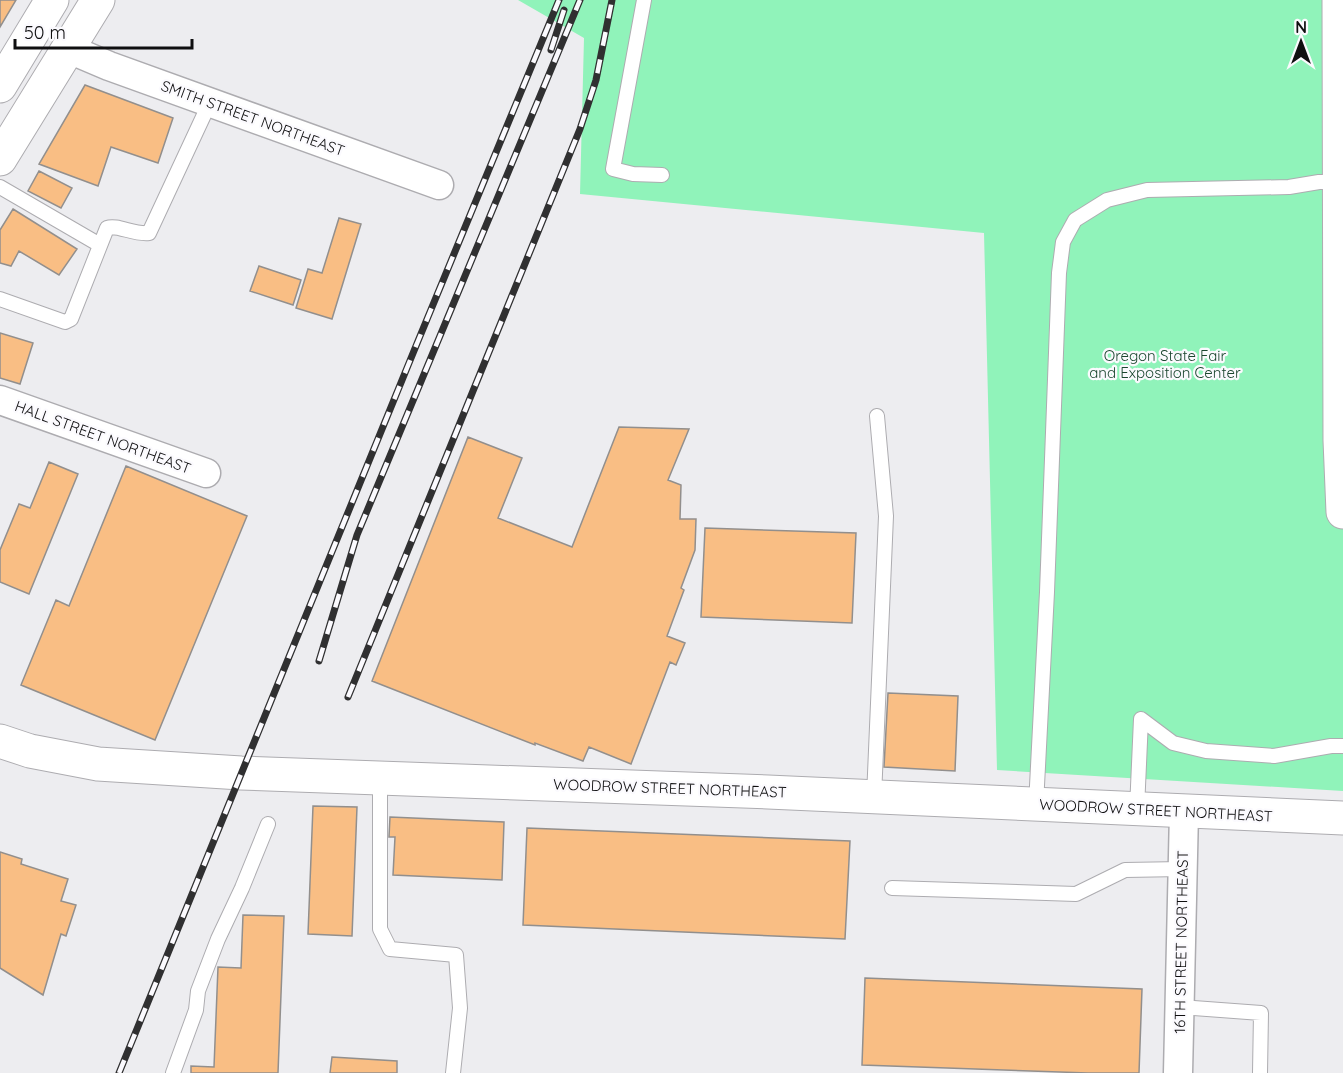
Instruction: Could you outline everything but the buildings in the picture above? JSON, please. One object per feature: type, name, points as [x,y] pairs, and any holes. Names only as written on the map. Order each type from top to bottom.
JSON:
[{"type":"street","points":[[0,86],[52,0]]},
{"type":"street","points":[[0,159],[98,0]]},
{"type":"street","points":[[1341,20],[1340,440],[1343,512]]},
{"type":"street","name":"SMITH STREET NORTHEAST","points":[[69,49],[109,66],[439,185]]},
{"type":"street","name":"HALL STREET NORTHEAST","points":[[0,400],[206,473]]},
{"type":"street","name":"WOODROW STREET NORTHEAST","points":[[0,741],[30,751],[98,764],[1343,818]]},
{"type":"street","name":"16TH STREET NORTHEAST","points":[[1178,1073],[1184,812]]},
{"type":"lane","points":[[645,0],[613,169],[633,174],[662,175]]},
{"type":"lane","points":[[0,298],[65,322],[71,319],[107,228],[112,226],[139,234],[149,233],[210,102]]},
{"type":"lane","points":[[1036,805],[1059,273],[1063,242],[1075,220],[1107,200],[1147,189],[1289,187],[1319,182],[1340,182]]},
{"type":"lane","points":[[0,188],[100,245]]},
{"type":"lane","points":[[874,797],[886,516],[877,416]]},
{"type":"lane","points":[[1137,809],[1141,719],[1173,744],[1206,751],[1274,756],[1343,746]]},
{"type":"lane","points":[[380,777],[380,929],[390,949],[456,955],[460,1008],[453,1073]]},
{"type":"lane","points":[[173,1073],[196,1010],[198,991],[268,824]]},
{"type":"lane","points":[[892,888],[1076,894],[1125,870],[1182,869]]},
{"type":"lane","points":[[1180,1007],[1261,1013],[1260,1073]]},
{"type":"green space","name":"Oregon State Fair and Exposition Center","points":[[518,0],[1343,0],[1343,791],[997,770],[984,233],[580,194],[584,38]]},
{"type":"railway","points":[[119,1073],[559,0]]},
{"type":"railway","points":[[319,661],[357,535],[580,0]]},
{"type":"railway","points":[[348,697],[580,129],[596,80],[612,0]]},
{"type":"railway","points":[[551,50],[564,10]]}]
